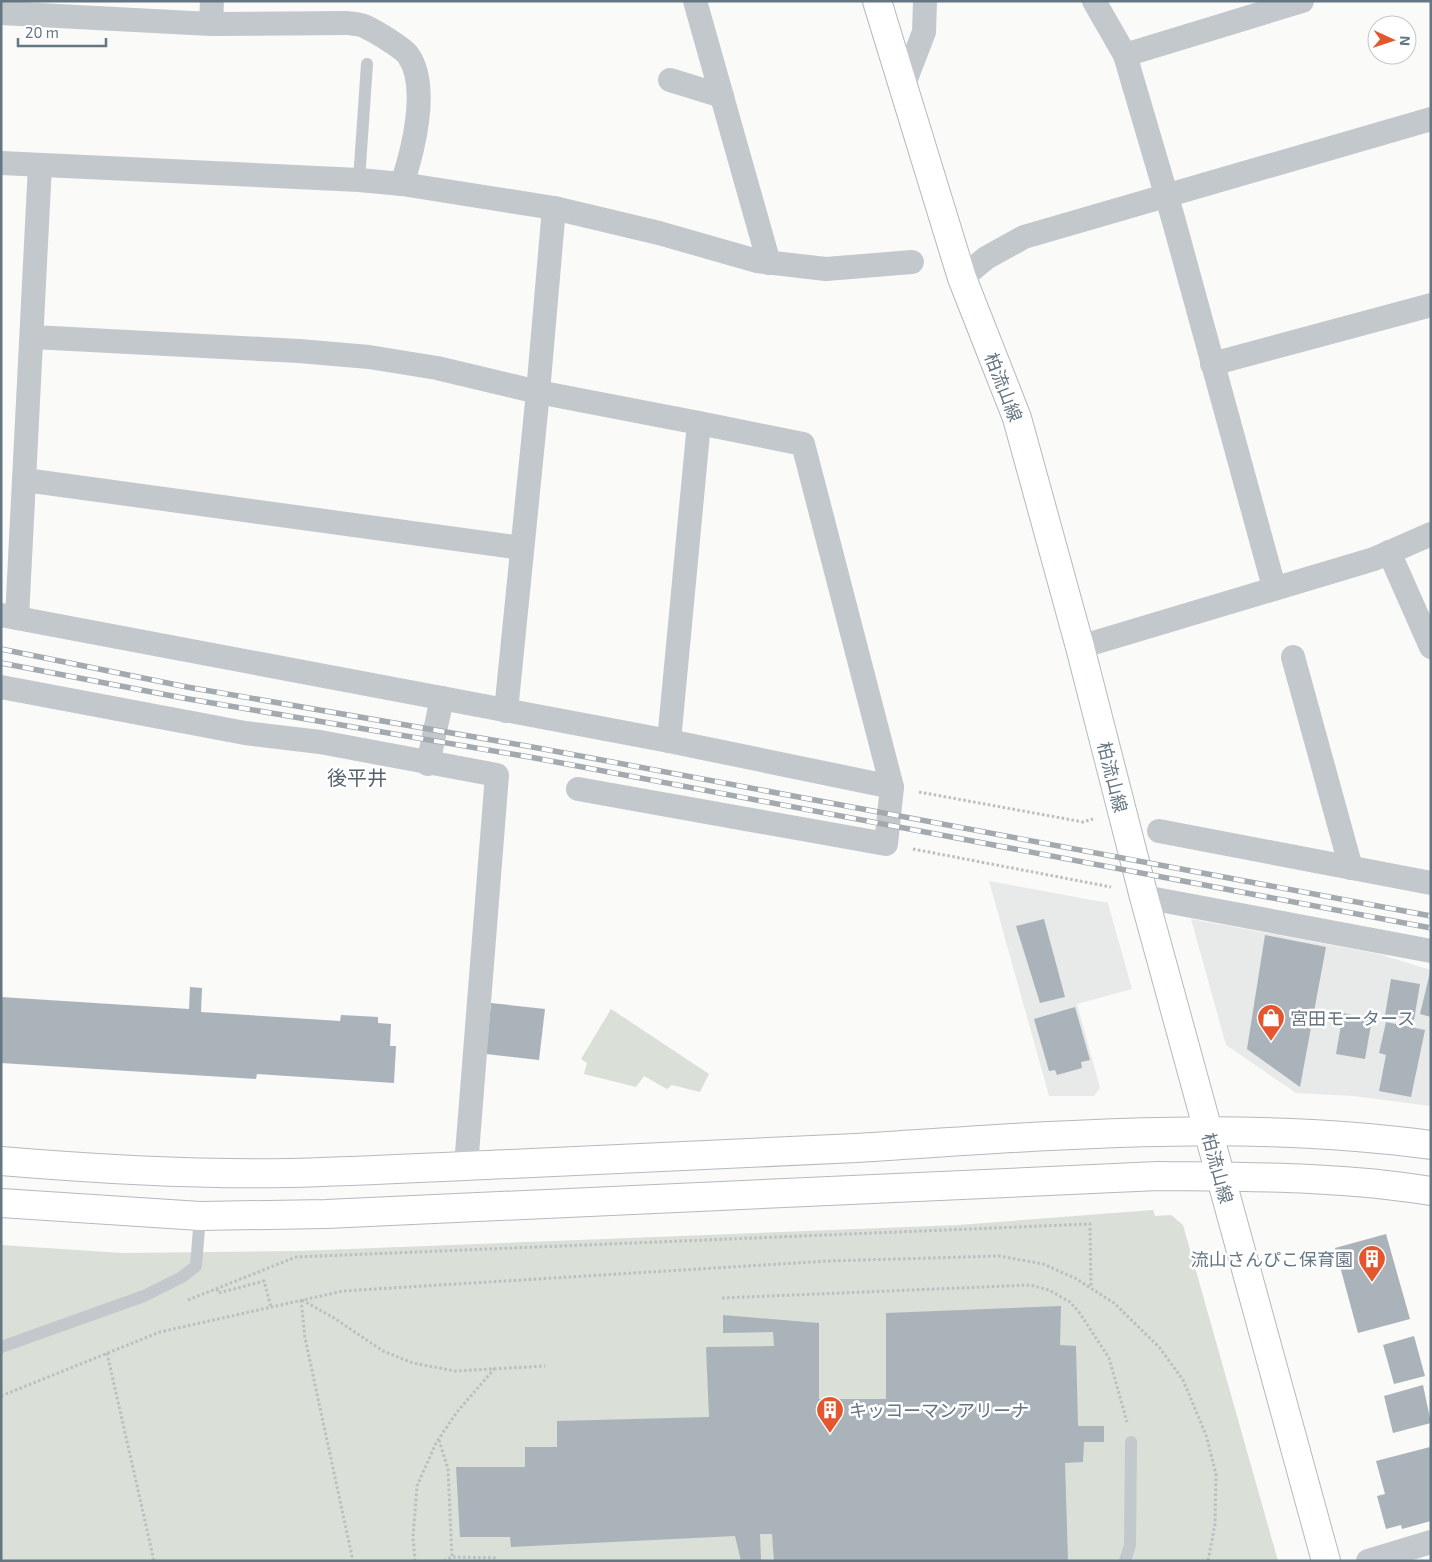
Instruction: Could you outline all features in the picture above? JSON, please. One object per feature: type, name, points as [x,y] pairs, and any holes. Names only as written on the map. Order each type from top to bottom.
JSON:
[{"type":"street","points":[[695,1],[769,263]]},
{"type":"street","name":"柏流山線","points":[[877,1],[962,278],[1017,418],[1080,646],[1144,897],[1326,1561]]},
{"type":"street","points":[[904,84],[924,32],[925,1]]},
{"type":"street","points":[[1094,1],[1125,56],[1166,196],[1274,588]]},
{"type":"street","points":[[1125,56],[1302,1]]},
{"type":"street","points":[[1,13],[53,8],[211,12],[365,26],[408,54],[417,78],[418,111],[411,156],[402,184]]},
{"type":"street","points":[[670,80],[722,96]]},
{"type":"street","points":[[962,278],[986,258],[1024,237],[1431,119]]},
{"type":"street","points":[[1,163],[360,180],[402,184],[554,208],[659,232],[757,262],[826,269],[912,262]]},
{"type":"street","points":[[40,165],[25,480],[9,616],[669,741],[892,787]]},
{"type":"street","points":[[506,711],[538,392],[554,208]]},
{"type":"street","points":[[1212,364],[1431,305]]},
{"type":"street","points":[[33,337],[300,351],[369,357],[437,368],[538,392],[803,444],[892,787],[886,844],[578,788]]},
{"type":"street","points":[[669,741],[699,424]]},
{"type":"street","points":[[25,480],[522,548]]},
{"type":"street","points":[[1080,646],[1374,559],[1431,534]]},
{"type":"street","points":[[1389,552],[1431,647]]},
{"type":"street","points":[[1292,657],[1350,868]]},
{"type":"street","points":[[1,687],[245,733],[320,742],[428,764],[496,775],[466,1166]]},
{"type":"street","points":[[428,764],[442,698]]},
{"type":"street","points":[[1159,831],[1431,883]]},
{"type":"street","points":[[1144,897],[1431,951]]},
{"type":"street","points":[[1,1161],[202,1172],[286,1173],[753,1154],[1012,1138],[1208,1131],[1382,1139],[1431,1145]]},
{"type":"street","points":[[1,1203],[200,1216],[446,1210],[1158,1176],[1282,1177],[1364,1182],[1431,1191]]},
{"type":"street","points":[[1368,1561],[1431,1542]]},
{"type":"lane","points":[[360,180],[367,64]]},
{"type":"lane","points":[[1,1347],[144,1296],[182,1277],[196,1266],[200,1216]]},
{"type":"lane","points":[[1125,1561],[1130,1545],[1131,1442]]},
{"type":"path","points":[[892,787],[1083,822],[1093,820]]},
{"type":"path","points":[[886,844],[1111,887]]},
{"type":"path","points":[[184,1302],[296,1257],[1090,1224],[1091,1288]]},
{"type":"path","points":[[1,1396],[160,1332],[343,1291],[828,1261],[999,1256],[1043,1264],[1075,1278],[1114,1303],[1159,1348],[1183,1380],[1206,1435],[1216,1474],[1215,1524],[1208,1561]]},
{"type":"path","points":[[217,1289],[218,1293],[264,1281],[271,1307]]},
{"type":"path","points":[[722,1298],[1030,1285],[1049,1290],[1070,1302],[1109,1358],[1124,1405],[1131,1442]]},
{"type":"path","points":[[301,1300],[334,1318],[383,1351],[413,1364],[455,1371],[495,1367],[545,1366]]},
{"type":"path","points":[[301,1300],[305,1338],[353,1561]]},
{"type":"path","points":[[107,1352],[154,1561]]},
{"type":"path","points":[[414,1561],[413,1537],[418,1486],[439,1440],[457,1412],[495,1367]]},
{"type":"path","points":[[439,1440],[448,1469],[452,1558]]},
{"type":"path","points":[[444,1561],[452,1558],[498,1558]]},
{"type":"shaded area","points":[[989,881],[1108,903],[1132,989],[1077,1004],[1100,1088],[1094,1096],[1049,1096]]},
{"type":"shaded area","points":[[1191,919],[1379,954],[1431,970],[1431,1106],[1353,1096],[1296,1093],[1226,1045]]},
{"type":"shaded area","points":[[611,1009],[709,1074],[700,1092],[672,1085],[667,1089],[644,1076],[636,1087],[584,1074],[587,1063],[581,1059]]},
{"type":"shaded area","points":[[1153,1210],[1155,1216],[1171,1215],[1183,1225],[1278,1561],[1,1561],[1,1245],[122,1253],[298,1251],[958,1225]]},
{"type":"building","points":[[1044,919],[1065,997],[1040,1003],[1016,926]]},
{"type":"building","points":[[1265,935],[1326,947],[1300,1087],[1247,1049]]},
{"type":"building","points":[[1431,968],[1431,1017],[1420,1014]]},
{"type":"building","points":[[1391,979],[1420,984],[1414,1020],[1385,1015]]},
{"type":"building","points":[[190,987],[202,988],[201,1012],[340,1021],[341,1015],[378,1017],[378,1023],[391,1024],[390,1046],[396,1046],[394,1083],[257,1074],[256,1079],[1,1063],[1,997],[189,1009]]},
{"type":"building","points":[[491,1003],[545,1009],[539,1060],[486,1054]]},
{"type":"building","points":[[1075,1007],[1090,1060],[1081,1062],[1082,1068],[1057,1075],[1055,1070],[1049,1071],[1034,1019]]},
{"type":"building","points":[[1343,1013],[1372,1019],[1365,1059],[1336,1054]]},
{"type":"building","points":[[1386,1022],[1425,1030],[1411,1097],[1379,1091],[1386,1055],[1379,1053]]},
{"type":"building","name":"流山さんぴこ保育園","points":[[1386,1234],[1410,1319],[1358,1333],[1335,1248]]},
{"type":"building","name":"キッコーマンアリーナ","points":[[1061,1306],[1060,1345],[1076,1346],[1078,1426],[1104,1426],[1104,1442],[1084,1442],[1083,1462],[1065,1463],[1068,1561],[774,1561],[772,1534],[760,1534],[761,1561],[741,1561],[735,1536],[511,1547],[510,1537],[460,1537],[456,1467],[525,1467],[525,1447],[557,1447],[557,1421],[709,1417],[706,1347],[774,1346],[773,1332],[723,1333],[723,1315],[819,1323],[819,1399],[886,1399],[886,1313]]},
{"type":"building","points":[[1414,1336],[1425,1376],[1394,1384],[1383,1345]]},
{"type":"building","points":[[1423,1385],[1431,1423],[1393,1433],[1384,1396]]},
{"type":"building","points":[[1430,1447],[1431,1521],[1402,1529],[1401,1525],[1386,1529],[1377,1496],[1385,1494],[1376,1461]]},
{"type":"railway","points":[[1,649],[187,687],[538,748],[1431,916]]},
{"type":"railway","points":[[1,663],[183,698],[535,758],[1431,928]]},
{"type":"place","name":"宮田モータース","points":[[1271,1042]]},
{"type":"place","name":"流山さんぴこ保育園","points":[[1372,1283]]},
{"type":"place","name":"キッコーマンアリーナ","points":[[830,1434]]},
{"type":"district","name":"後平井","points":[[357,777]]}]
